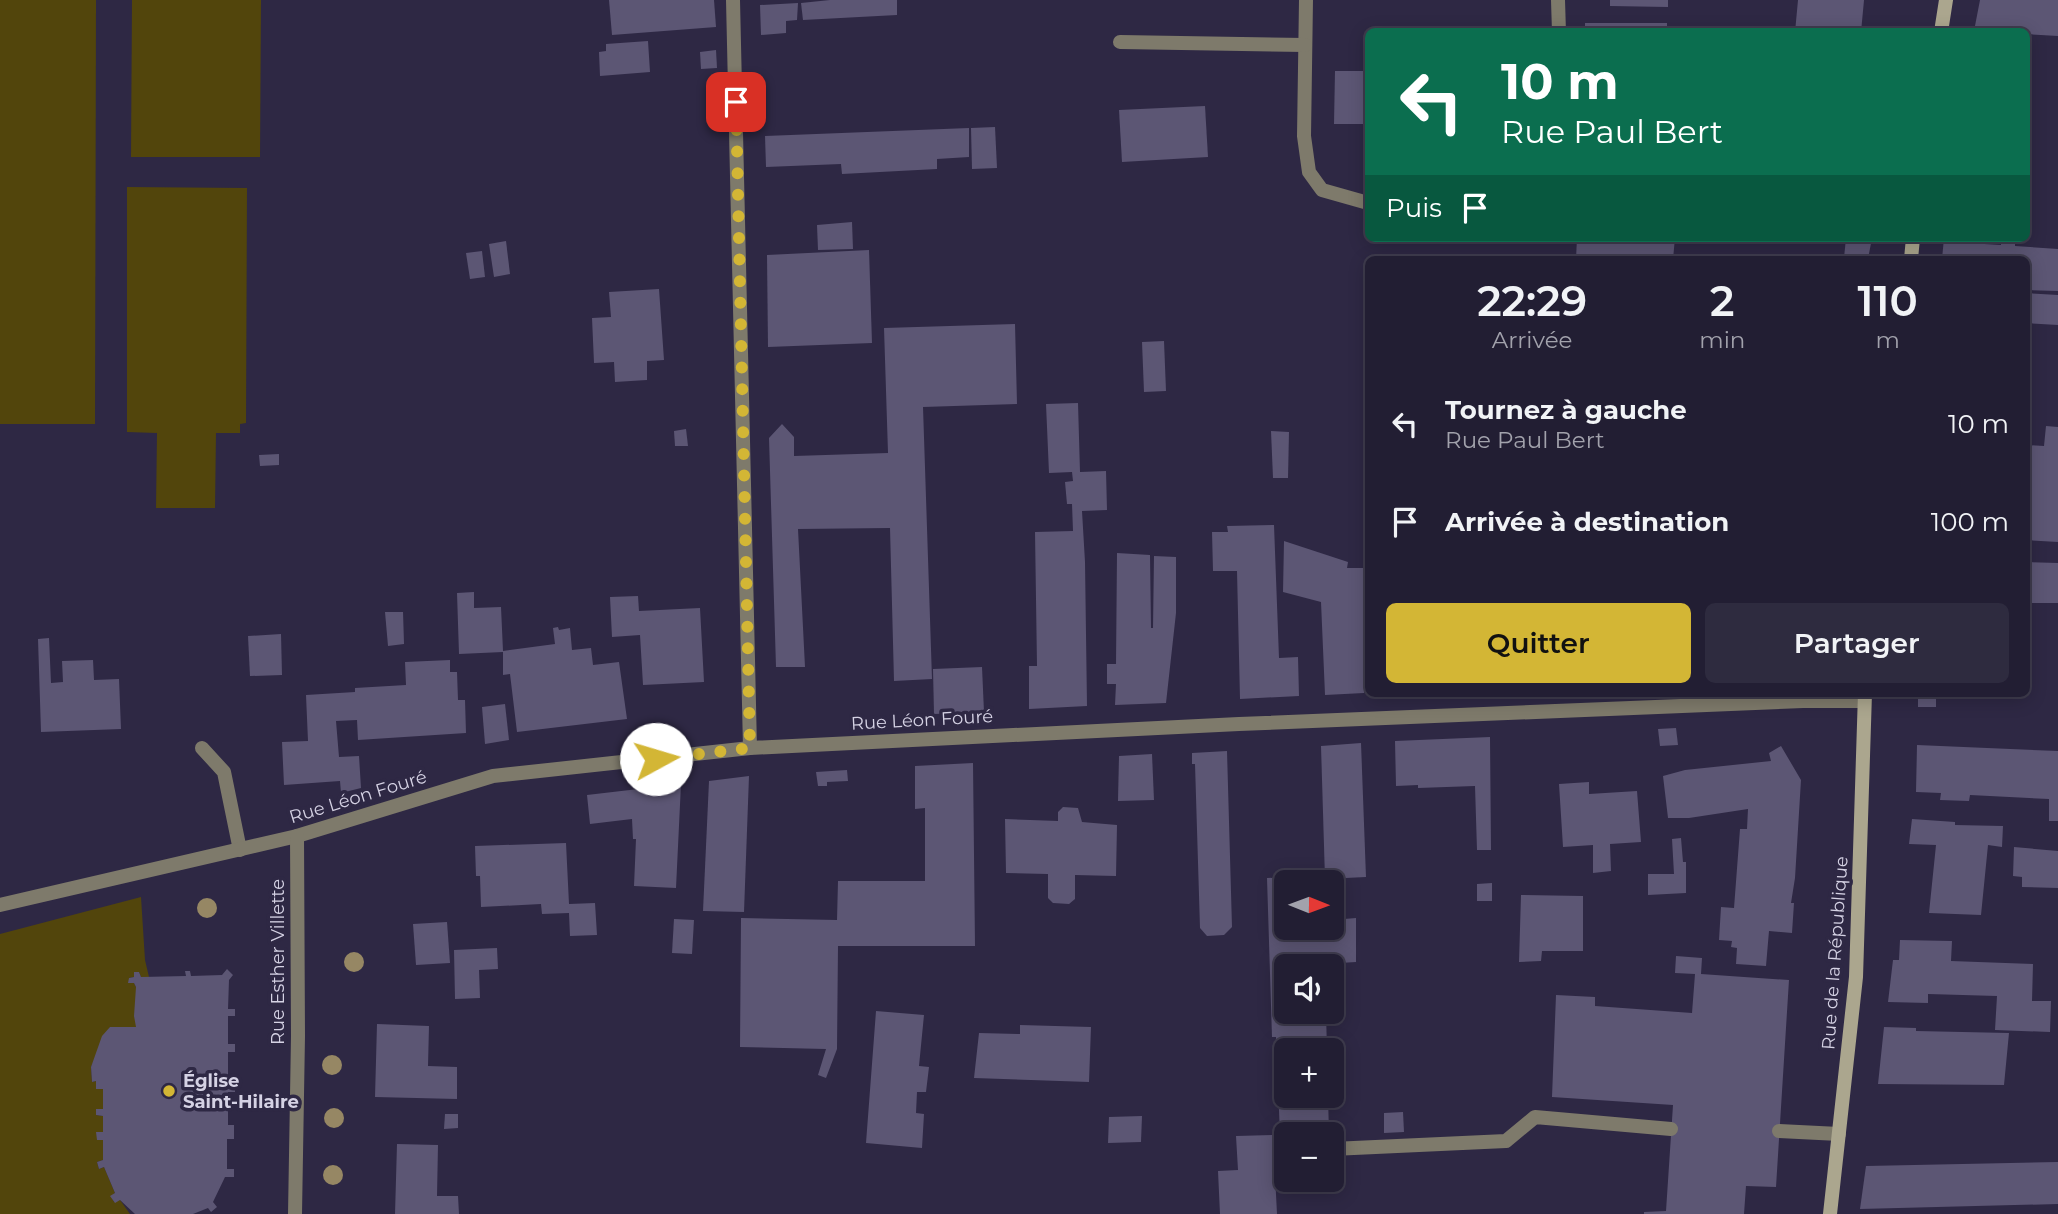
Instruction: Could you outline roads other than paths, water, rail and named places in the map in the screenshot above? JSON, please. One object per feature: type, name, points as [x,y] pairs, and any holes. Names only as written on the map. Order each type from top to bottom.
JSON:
[{"type":"street","points":[[733,0],[750,748]]},
{"type":"street","points":[[1306,0],[1304,136],[1309,172],[1322,190],[1365,202]]},
{"type":"street","points":[[1558,0],[1559,28]]},
{"type":"street","points":[[1942,28],[1946,0]]},
{"type":"street","points":[[1120,42],[1305,45]]},
{"type":"street","name":"Rue Léon Fouré","points":[[0,905],[297,836],[493,776],[750,748],[1864,697]]},
{"type":"street","name":"Rue de la République","points":[[1830,1214],[1856,977],[1864,697]]},
{"type":"street","points":[[202,748],[224,772],[240,850]]},
{"type":"street","name":"Rue Esther Villette","points":[[295,1214],[297,836]]},
{"type":"street","points":[[1344,1148],[1506,1141],[1535,1117],[1671,1129]]},
{"type":"street","points":[[1779,1131],[1839,1134]]},
{"type":"place","name":"Église Saint-Hilaire","points":[[169,1091]]}]
